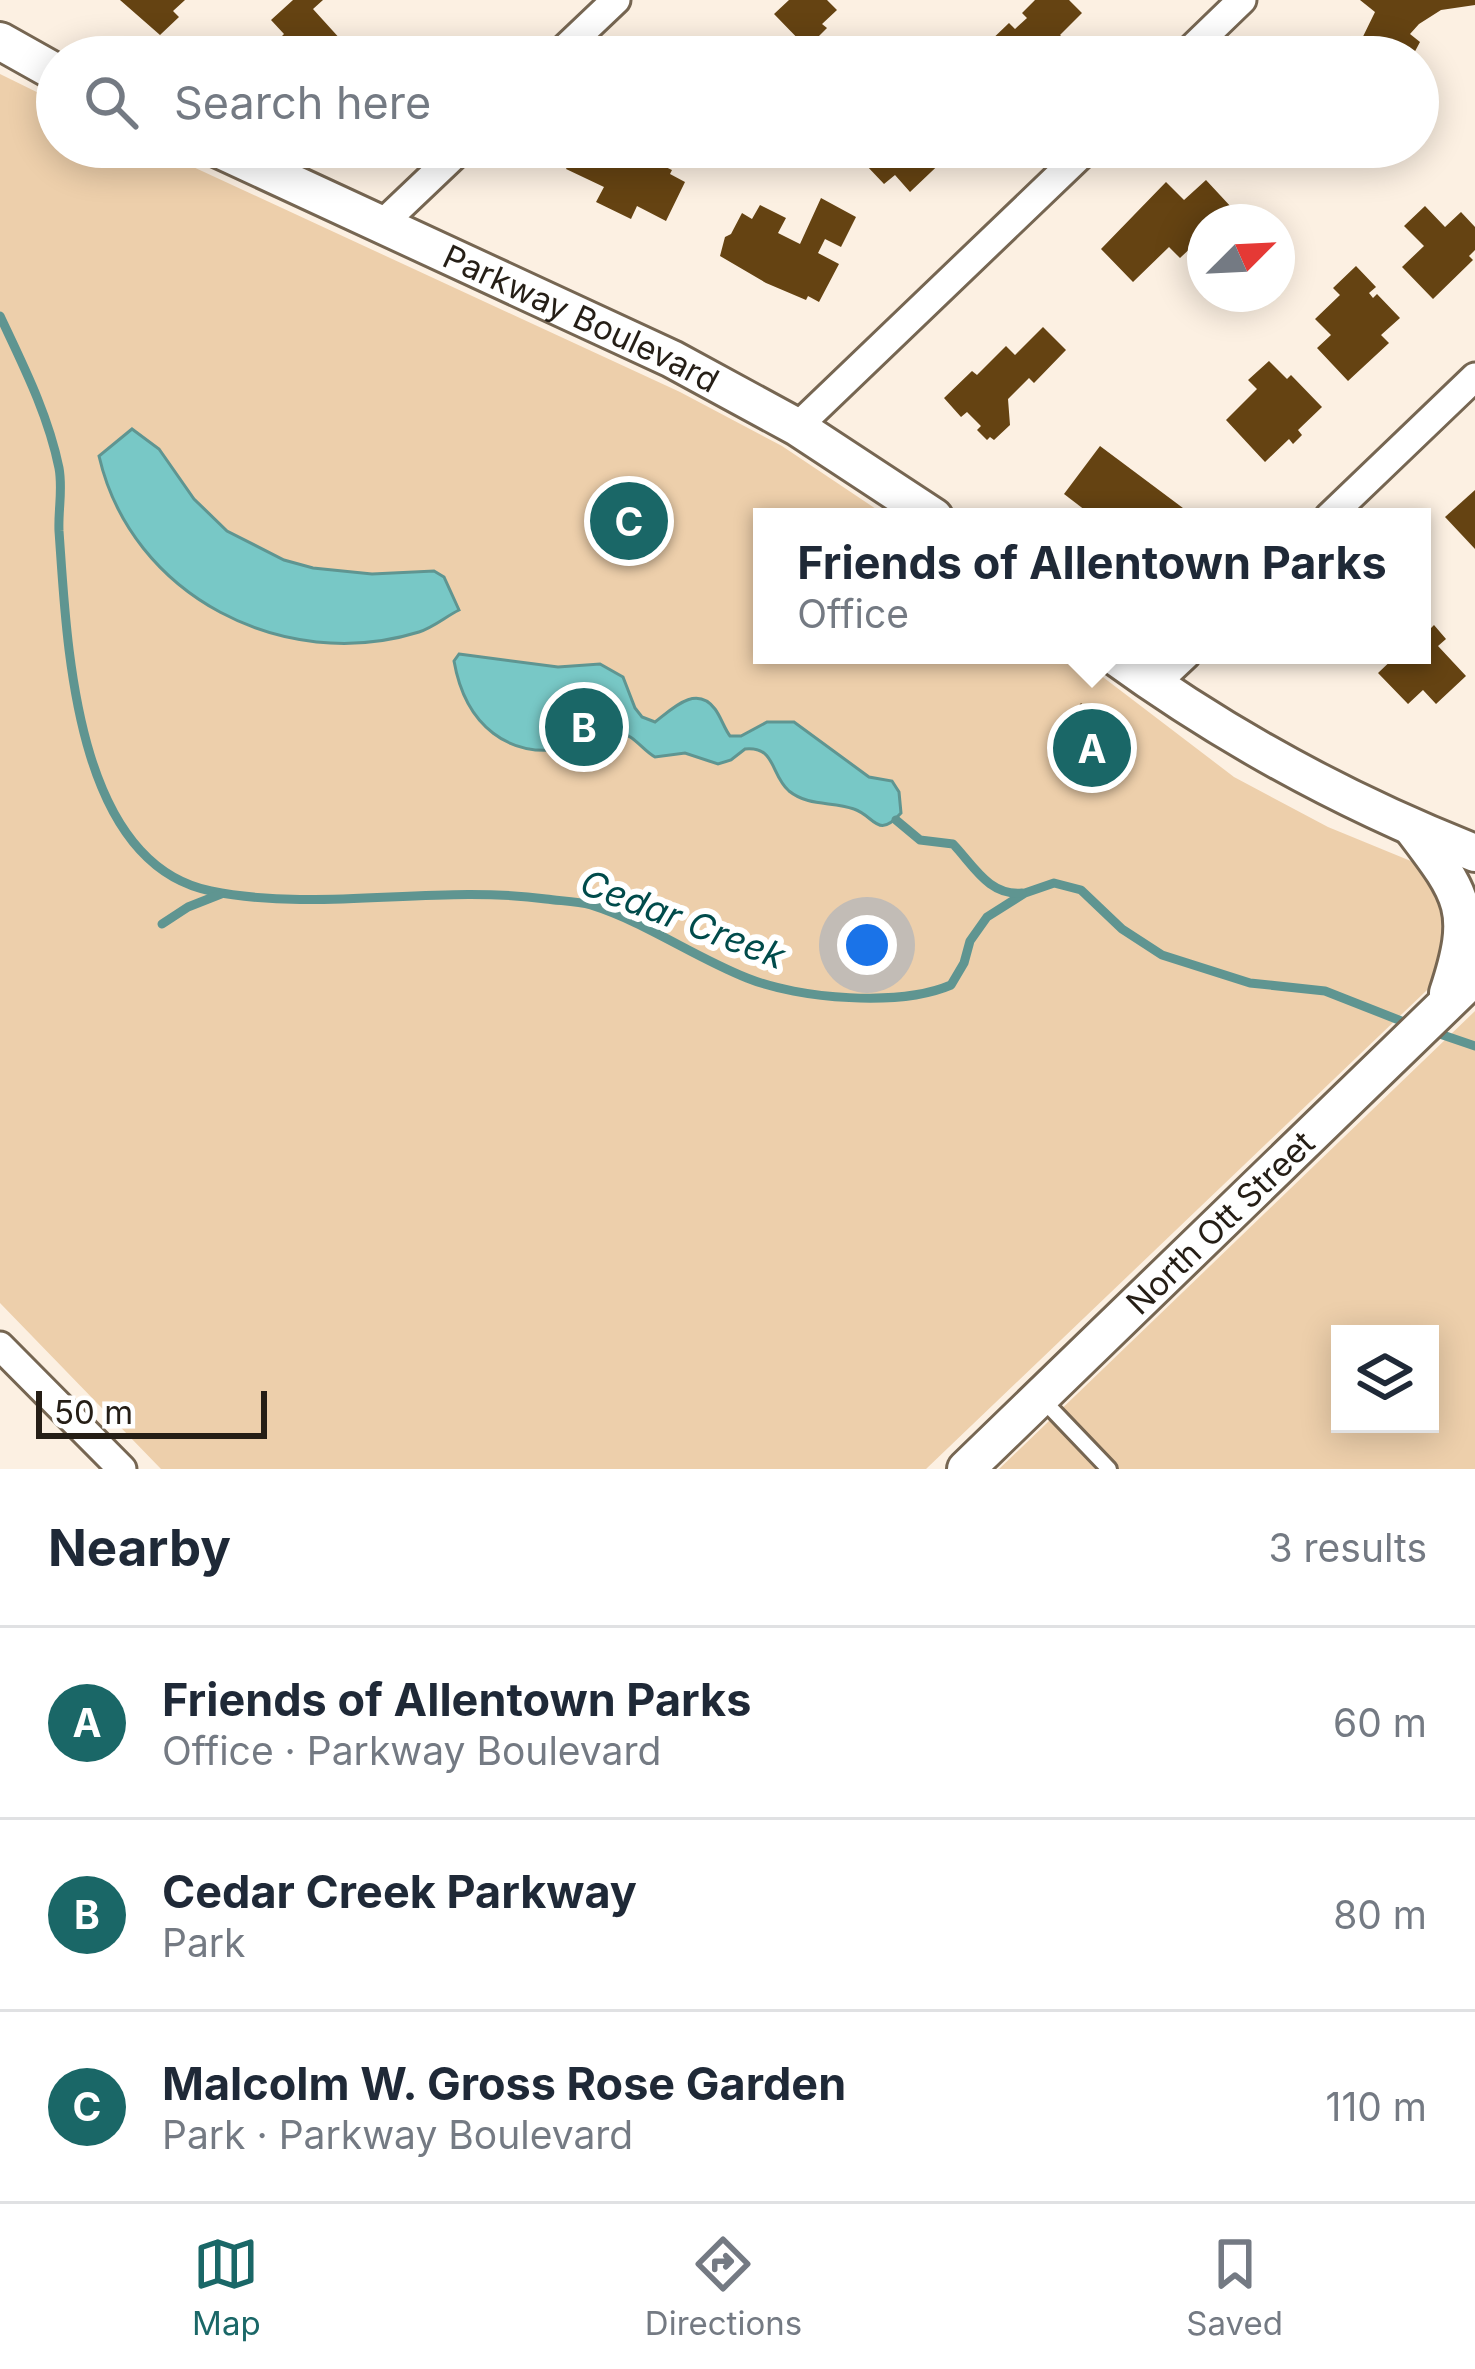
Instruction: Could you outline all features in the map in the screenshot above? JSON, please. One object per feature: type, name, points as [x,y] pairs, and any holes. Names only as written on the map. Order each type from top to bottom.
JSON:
[{"type":"street","points":[[578,36],[616,0]]},
{"type":"street","points":[[1205,36],[1242,0]]},
{"type":"street","points":[[0,41],[36,61]]},
{"type":"street","name":"Parkway Boulevard","points":[[260,168],[672,359],[797,428],[920,508]]},
{"type":"street","points":[[382,224],[441,168]]},
{"type":"street","points":[[797,428],[1067,168]]},
{"type":"street","points":[[1338,508],[1475,377]]},
{"type":"street","points":[[1125,664],[1280,764],[1475,853]]},
{"type":"street","points":[[1154,685],[1176,664]]},
{"type":"street","points":[[1413,828],[1457,888],[1468,914],[1466,956],[1442,1007]]},
{"type":"street","name":"North Ott Street","points":[[966,1469],[1475,976]]},
{"type":"street","points":[[0,1346],[122,1469]]},
{"type":"lane","points":[[1040,1398],[1109,1469]]},
{"type":"shaded area","points":[[0,74],[36,92],[36,168],[195,168],[680,392],[782,446],[875,508],[753,508],[753,664],[1086,664],[1234,777],[1328,827],[1423,866],[1442,882],[1448,970],[926,1469],[161,1469],[0,1303]]},
{"type":"shaded area","points":[[1475,1011],[1475,1469],[999,1469]]},
{"type":"water","points":[[132,429],[159,449],[194,499],[227,531],[284,560],[313,568],[372,574],[434,571],[444,577],[459,610],[419,632],[368,642],[317,642],[267,632],[220,612],[179,584],[144,548],[116,505],[99,456]]},
{"type":"water","points":[[459,654],[558,667],[600,664],[623,677],[635,708],[655,722],[684,701],[700,699],[715,709],[730,736],[741,736],[767,722],[794,722],[869,777],[892,781],[899,792],[901,813],[881,825],[854,809],[797,796],[783,784],[768,756],[755,749],[745,749],[718,764],[685,753],[655,757],[617,732],[550,750],[510,743],[479,720],[468,703],[454,661]]},
{"type":"building","points":[[120,0],[185,0],[173,11],[179,17],[160,35]]},
{"type":"building","points":[[293,0],[323,0],[313,9],[337,36],[282,36],[271,20]]},
{"type":"building","points":[[789,0],[827,0],[837,10],[822,24],[827,28],[819,36],[795,36],[774,14]]},
{"type":"building","points":[[1035,0],[1069,0],[1082,13],[1061,36],[995,36],[1009,23],[1015,29],[1027,18],[1022,13]]},
{"type":"building","points":[[1360,0],[1475,0],[1475,5],[1441,10],[1419,24],[1412,36],[1363,36],[1375,12]]},
{"type":"building","points":[[668,168],[685,182],[666,221],[637,206],[631,219],[596,202],[604,187],[566,169]]},
{"type":"building","points":[[869,168],[935,168],[910,192],[895,175],[884,184]]},
{"type":"building","points":[[1206,180],[1228,204],[1187,204],[1187,251],[1180,258],[1169,247],[1133,282],[1101,249],[1166,182],[1184,200]]},
{"type":"building","points":[[821,198],[856,217],[841,247],[825,239],[818,253],[839,264],[819,302],[766,283],[720,256],[725,237],[742,213],[752,219],[760,205],[786,218],[778,233],[800,244]]},
{"type":"building","points":[[1425,206],[1445,227],[1461,212],[1475,227],[1475,250],[1469,256],[1473,260],[1433,299],[1402,267],[1424,246],[1404,226]]},
{"type":"building","points":[[1356,266],[1376,287],[1369,293],[1373,298],[1377,294],[1400,318],[1381,335],[1389,343],[1348,381],[1317,348],[1331,335],[1315,319],[1340,295],[1333,288]]},
{"type":"building","points":[[1043,327],[1066,350],[1034,383],[1029,378],[1008,399],[1010,425],[994,440],[987,440],[967,412],[961,417],[944,398],[1006,346],[1015,355]]},
{"type":"building","points":[[1269,361],[1287,379],[1291,375],[1322,407],[1298,430],[1302,435],[1293,444],[1289,439],[1265,462],[1226,420],[1257,389],[1248,380]]},
{"type":"building","points":[[1100,446],[1183,508],[1082,508],[1064,494]]},
{"type":"building","points":[[1475,490],[1475,549],[1445,517]]},
{"type":"building","points":[[1434,625],[1446,639],[1438,646],[1466,676],[1436,704],[1423,690],[1408,704],[1378,673],[1388,664],[1431,664]]},
{"type":"building","points":[[1081,703],[1128,743],[1084,789],[1056,766],[1066,753],[1050,741]]},
{"type":"waterway","name":"Cedar Creek","points":[[0,316],[42,409],[59,468],[67,629],[86,741],[104,794],[130,838],[165,872],[211,891],[252,897],[504,895],[591,905],[747,978],[794,991],[849,998],[905,996],[951,985],[970,941],[987,917],[1025,893],[1054,883],[1081,890],[1122,929],[1162,955],[1250,983],[1325,991],[1409,1024]]},
{"type":"waterway","points":[[896,820],[920,840],[953,844],[991,885],[1022,893]]},
{"type":"waterway","points":[[162,924],[221,894]]},
{"type":"waterway","name":"Cedar Creek","points":[[1431,1031],[1475,1046]]},
{"type":"place","name":"Malcolm W. Gross Rose Garden","points":[[629,521]]},
{"type":"place","name":"Cedar Creek Parkway","points":[[584,727]]},
{"type":"place","name":"Friends of Allentown Parks","points":[[1092,748]]}]
